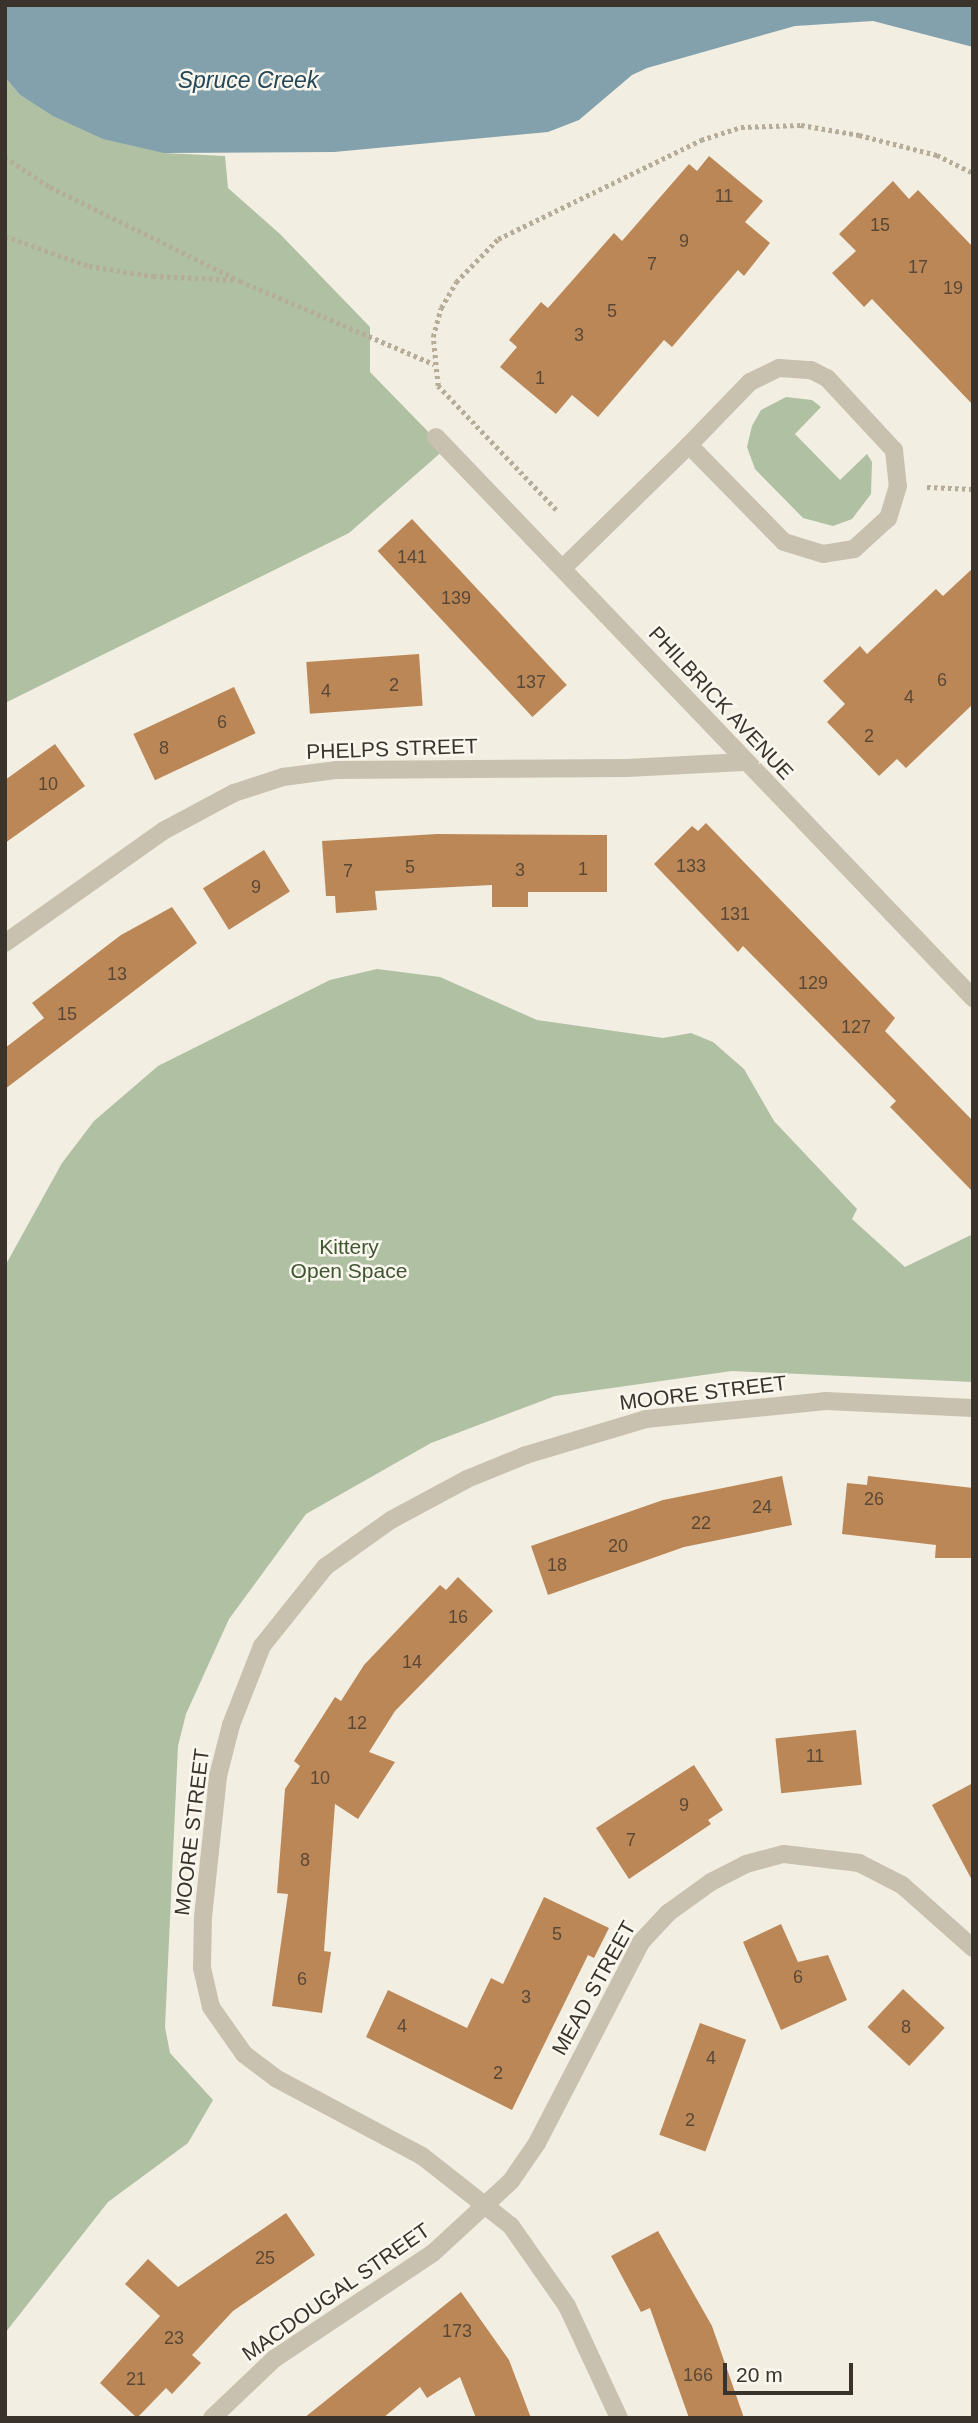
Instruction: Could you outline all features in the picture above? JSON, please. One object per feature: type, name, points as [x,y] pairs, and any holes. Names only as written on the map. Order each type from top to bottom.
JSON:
[{"type":"street","points":[[563,568],[756,377],[779,368],[811,369],[827,378],[892,445],[898,463],[898,486],[883,527],[864,544],[834,555],[807,552],[784,542],[689,445]]},
{"type":"street","name":"PHILBRICK AVENUE","points":[[436,438],[973,999]]},
{"type":"street","name":"PHELPS STREET","points":[[5,943],[163,831],[234,793],[283,777],[336,770],[744,762]]},
{"type":"street","name":"MOORE STREET","points":[[619,2418],[567,2305],[533,2254],[488,2204],[422,2157],[277,2079],[244,2054],[211,2007],[202,1968],[203,1917],[218,1776],[234,1714],[262,1646],[325,1566],[391,1520],[467,1479],[526,1455],[646,1419],[826,1401],[973,1408]]},
{"type":"street","name":"MEAD STREET","points":[[488,2204],[528,2159],[641,1942],[668,1913],[733,1870],[784,1854],[859,1863],[902,1885],[973,1948]]},
{"type":"street","name":"MACDOUGAL STREET","points":[[212,2418],[275,2359],[421,2262],[488,2204]]},
{"type":"path","points":[[556,510],[438,386],[433,337],[441,308],[456,282],[498,239],[701,140],[741,127],[801,125],[908,146],[973,173]]},
{"type":"path","points":[[5,157],[50,187],[240,281],[434,364]]},
{"type":"path","points":[[5,236],[89,266],[153,276],[240,281]]},
{"type":"path","points":[[898,486],[973,489]]},
{"type":"green space","points":[[5,77],[19,94],[164,153],[225,156],[228,188],[280,234],[370,327],[370,372],[445,449],[349,533],[5,703]]},
{"type":"green space","points":[[786,397],[812,400],[821,407],[795,434],[840,480],[867,454],[872,462],[871,494],[852,519],[833,526],[803,518],[755,469],[747,447],[752,426],[761,410]]},
{"type":"green space","name":"Kittery Open Space","points":[[377,969],[440,977],[537,1020],[663,1038],[691,1033],[713,1042],[744,1069],[774,1121],[857,1209],[852,1219],[905,1267],[973,1234],[973,1382],[732,1371],[555,1396],[431,1443],[306,1514],[229,1619],[186,1714],[178,1746],[165,2027],[170,2053],[213,2100],[188,2143],[108,2202],[5,2333],[5,1266],[62,1163],[94,1121],[158,1066],[330,980]]},
{"type":"water","name":"Spruce Creek","points":[[5,5],[973,5],[973,47],[873,21],[795,26],[647,68],[632,75],[579,120],[548,132],[334,152],[164,153],[103,139],[53,116],[19,94],[5,77]]},
{"type":"building","points":[[709,156],[763,201],[745,222],[770,243],[744,276],[738,270],[672,347],[664,340],[598,417],[572,395],[556,414],[500,367],[517,347],[509,340],[541,302],[548,308],[614,233],[622,241],[689,164],[697,171]]},
{"type":"building","points":[[893,181],[909,199],[918,190],[973,247],[973,405],[872,299],[864,307],[832,273],[856,251],[839,234]]},
{"type":"building","points":[[412,519],[567,685],[532,717],[378,551]]},
{"type":"building","points":[[973,568],[973,704],[906,768],[897,759],[879,776],[827,722],[845,704],[823,681],[860,646],[867,654],[936,589],[943,596]]},
{"type":"building","points":[[419,654],[423,706],[310,714],[306,662]]},
{"type":"building","points":[[234,687],[256,733],[155,780],[133,734]]},
{"type":"building","points":[[55,744],[85,786],[5,843],[5,780]]},
{"type":"building","points":[[706,823],[895,1018],[885,1031],[973,1121],[973,1192],[890,1107],[896,1101],[743,946],[738,952],[654,864],[692,826],[698,831]]},
{"type":"building","points":[[437,834],[607,835],[607,892],[528,892],[528,907],[492,907],[492,885],[375,891],[377,910],[336,913],[335,896],[326,896],[322,841]]},
{"type":"building","points":[[264,850],[290,892],[229,930],[203,888]]},
{"type":"building","points":[[172,907],[197,943],[5,1089],[5,1048],[44,1018],[32,1003],[121,935]]},
{"type":"building","points":[[782,1476],[792,1525],[684,1547],[548,1595],[531,1546],[663,1500]]},
{"type":"building","points":[[868,1476],[973,1488],[973,1558],[935,1558],[936,1545],[842,1534],[847,1483],[867,1485]]},
{"type":"building","points":[[458,1577],[493,1611],[395,1711],[369,1752],[395,1762],[358,1819],[335,1804],[324,1951],[331,1952],[322,2013],[272,2006],[288,1894],[277,1893],[285,1789],[300,1766],[294,1761],[335,1697],[341,1701],[364,1665],[440,1585],[446,1590]]},
{"type":"building","points":[[856,1730],[862,1785],[781,1793],[775,1738]]},
{"type":"building","points":[[694,1765],[723,1810],[708,1820],[711,1824],[629,1879],[596,1828]]},
{"type":"building","points":[[973,1783],[973,1882],[932,1805]]},
{"type":"building","points":[[544,1897],[609,1928],[594,1958],[588,1955],[512,2110],[366,2037],[388,1990],[467,2028],[491,1978],[503,1984]]},
{"type":"building","points":[[781,1924],[798,1962],[828,1955],[847,2000],[781,2030],[743,1942]]},
{"type":"building","points":[[903,1989],[945,2028],[909,2066],[868,2027]]},
{"type":"building","points":[[700,2023],[746,2040],[705,2152],[659,2135]]},
{"type":"building","points":[[286,2213],[315,2255],[233,2311],[192,2355],[201,2363],[172,2394],[166,2388],[137,2418],[100,2383],[160,2316],[125,2284],[148,2259],[178,2287]]},
{"type":"building","points":[[658,2231],[712,2326],[744,2418],[689,2418],[650,2308],[641,2312],[611,2256]]},
{"type":"building","points":[[461,2292],[509,2360],[531,2418],[476,2418],[460,2377],[427,2398],[420,2387],[383,2418],[304,2418]]}]
